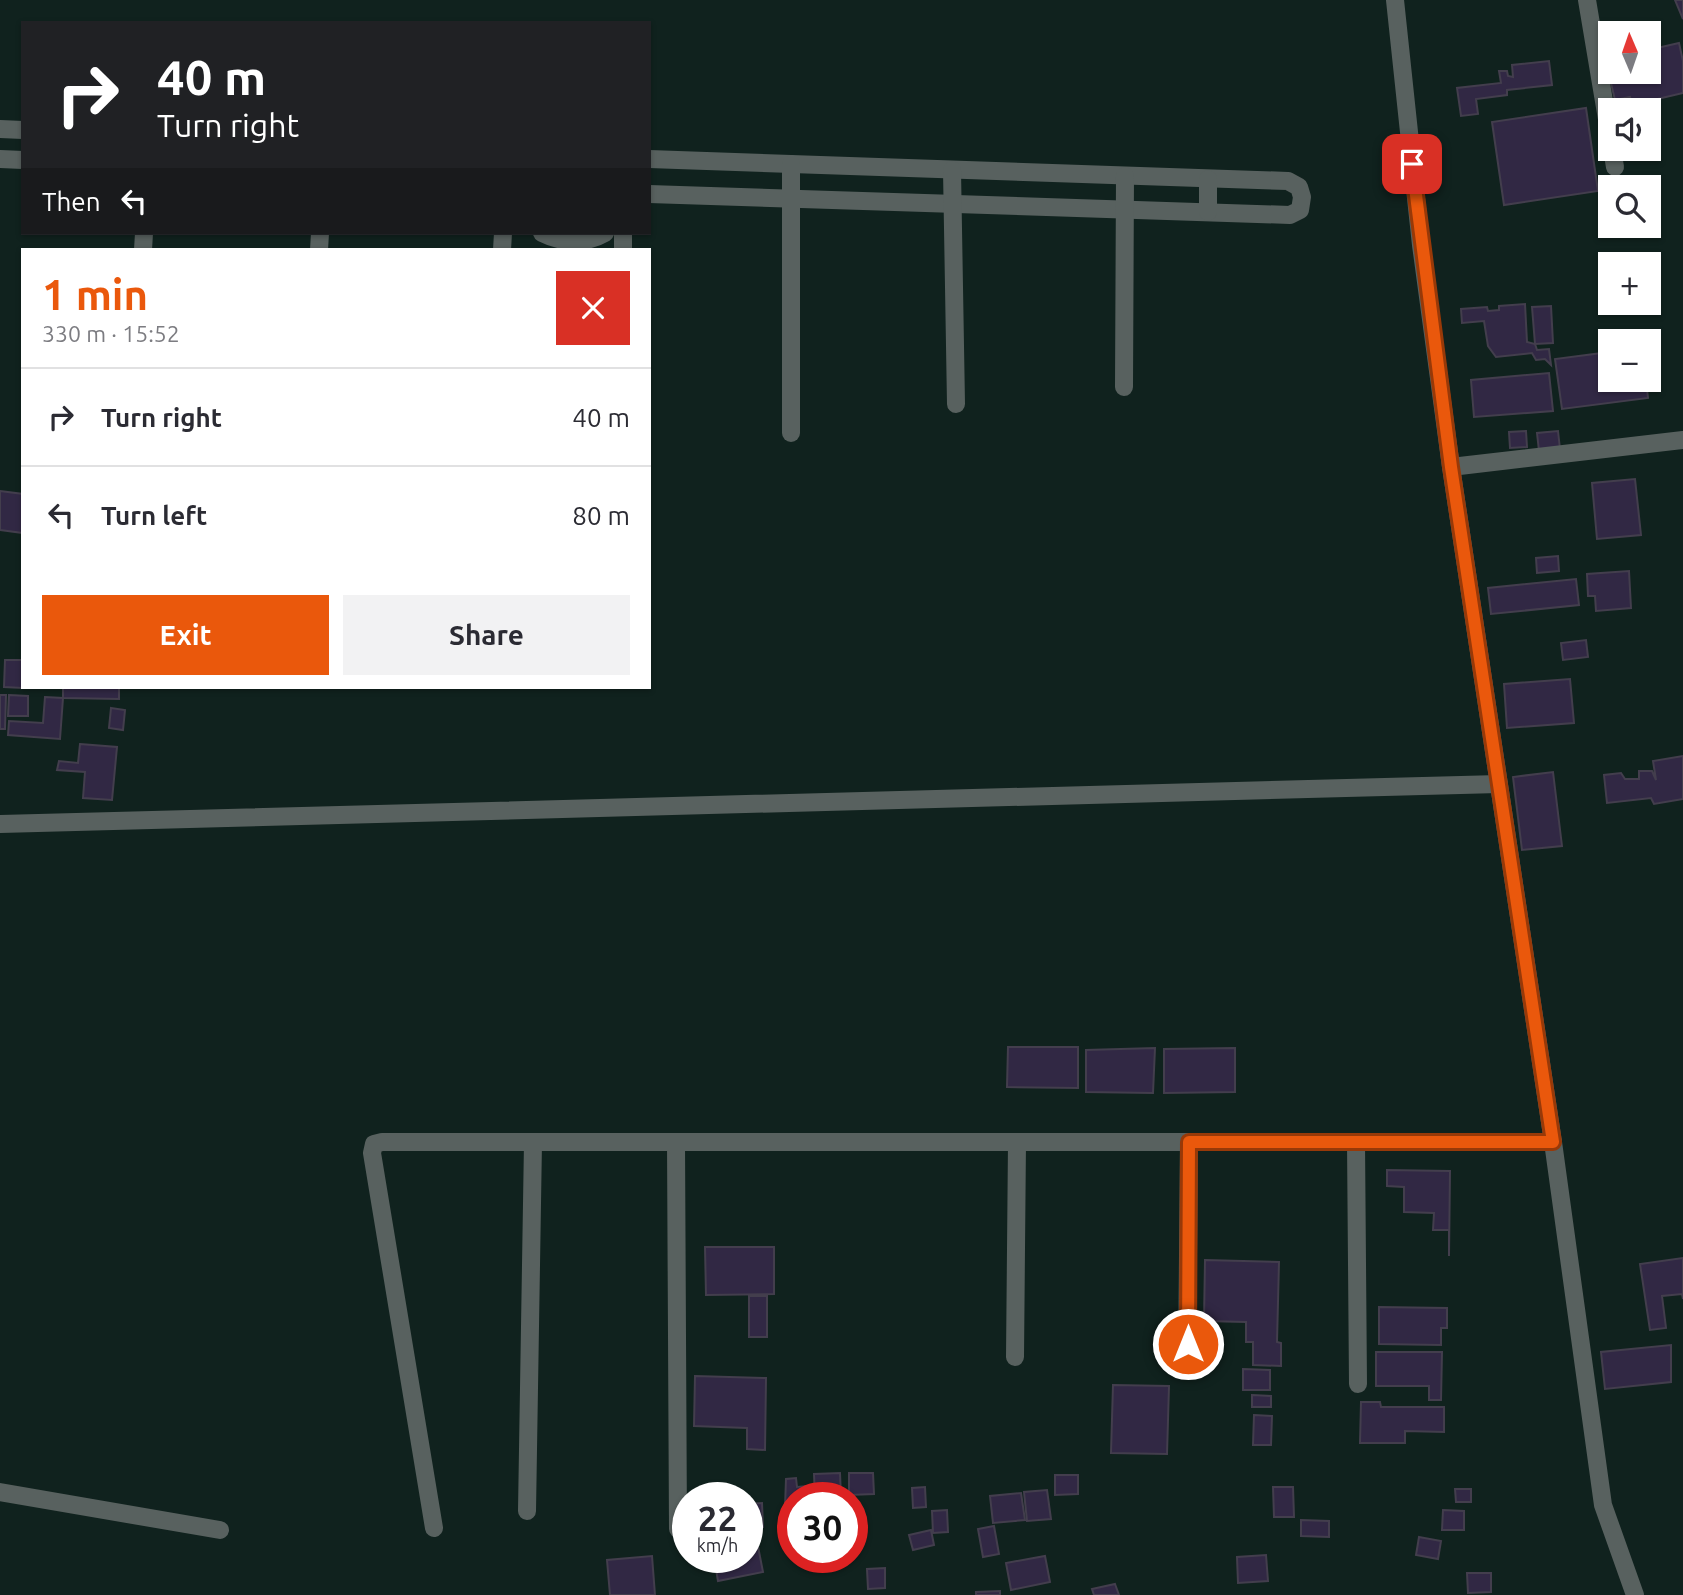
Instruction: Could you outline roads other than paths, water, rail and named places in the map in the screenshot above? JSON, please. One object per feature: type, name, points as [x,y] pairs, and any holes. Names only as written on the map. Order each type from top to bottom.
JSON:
[{"type":"street","points":[[1395,0],[1420,245],[1553,1142],[1603,1505],[1635,1595]]},
{"type":"street","points":[[1587,0],[1603,98]]},
{"type":"street","points":[[0,129],[21,130]]},
{"type":"street","points":[[0,159],[21,160]]},
{"type":"street","points":[[651,159],[1288,181],[1299,187],[1303,197],[1300,210],[1290,215],[651,194]]},
{"type":"street","points":[[791,164],[791,433]]},
{"type":"street","points":[[952,170],[956,404]]},
{"type":"street","points":[[1124,387],[1125,176]]},
{"type":"street","points":[[1208,179],[1208,212]]},
{"type":"street","points":[[546,235],[557,240],[592,240],[601,235]]},
{"type":"street","points":[[1451,467],[1683,440]]},
{"type":"street","points":[[0,824],[1499,784]]},
{"type":"street","points":[[527,1511],[533,1142]]},
{"type":"street","points":[[676,1142],[678,1482]]},
{"type":"street","points":[[1015,1357],[1017,1142]]},
{"type":"street","points":[[1188,1370],[1189,1142]]},
{"type":"street","points":[[1356,1142],[1358,1384]]},
{"type":"street","points":[[435,1528],[372,1153],[374,1144],[1553,1142]]},
{"type":"street","points":[[0,1492],[220,1530]]}]
